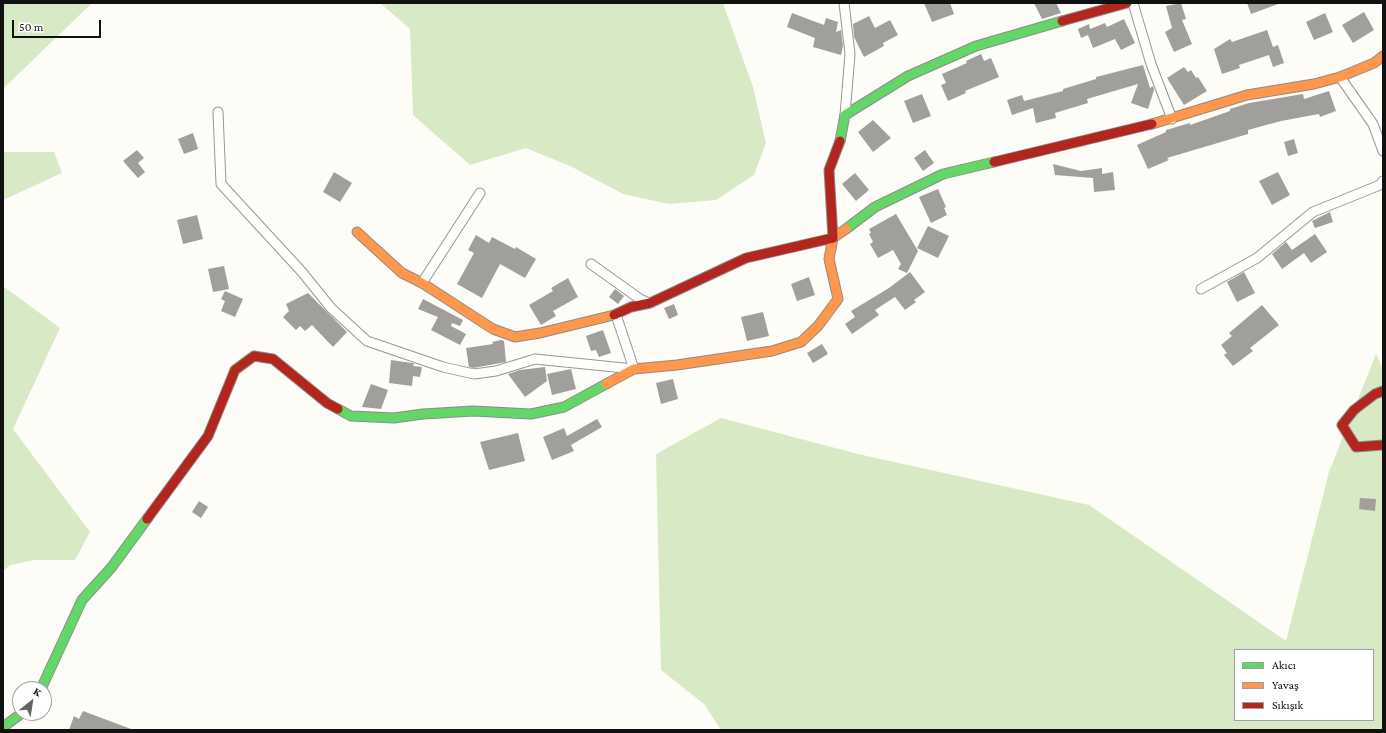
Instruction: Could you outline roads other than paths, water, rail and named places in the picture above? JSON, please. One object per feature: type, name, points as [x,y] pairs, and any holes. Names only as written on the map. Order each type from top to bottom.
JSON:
[{"type":"street","points":[[218,112],[221,184],[302,272],[331,308],[367,341],[442,367],[474,374],[496,371],[535,359],[634,369],[677,366],[772,351],[801,342],[818,326],[838,299],[829,260],[833,238],[829,170],[840,141],[850,54],[844,3]]},
{"type":"street","points":[[844,115],[908,76],[976,46],[1127,3]]},
{"type":"street","points":[[1133,3],[1151,64],[1172,119]]},
{"type":"street","points":[[357,232],[402,273],[422,283],[493,329],[515,337],[540,333],[616,315],[631,307],[650,303],[746,258],[833,238],[875,207],[943,174],[1172,119],[1247,95],[1314,84],[1340,78],[1374,63],[1383,56]]},
{"type":"street","points":[[1340,78],[1372,124],[1383,152]]},
{"type":"street","points":[[1201,289],[1257,258],[1313,212],[1380,185],[1383,181]]},
{"type":"street","points":[[422,283],[480,193]]},
{"type":"street","points":[[591,264],[640,299],[650,303]]},
{"type":"street","points":[[616,315],[634,369]]},
{"type":"street","points":[[45,681],[82,600],[111,568],[208,436],[235,370],[254,356],[274,359],[327,403],[351,416],[394,418],[423,414],[473,411],[531,414],[564,407],[634,369]]},
{"type":"street","points":[[1383,391],[1375,394],[1354,410],[1342,424],[1356,447],[1383,445]]},
{"type":"street","points":[[3,727],[12,720]]}]
